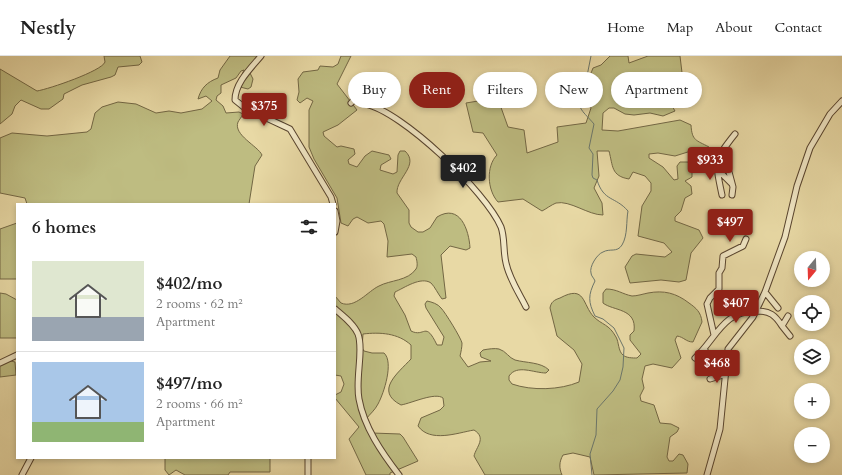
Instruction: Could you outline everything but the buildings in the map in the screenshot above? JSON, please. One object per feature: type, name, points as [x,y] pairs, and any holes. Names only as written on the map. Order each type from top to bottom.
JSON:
[{"type":"street","points":[[261,56],[244,78],[236,92],[235,100],[245,108],[290,129],[331,197],[333,203]]},
{"type":"street","points":[[707,475],[720,430],[728,349],[756,311],[765,292],[785,237],[797,186],[810,148],[825,121],[842,101]]},
{"type":"street","points":[[378,108],[384,110],[416,131],[467,180],[501,228],[506,264],[526,307]]},
{"type":"street","points":[[722,195],[716,165],[721,150],[735,134]]},
{"type":"street","points":[[716,165],[719,172],[731,183]]},
{"type":"street","points":[[729,172],[733,187],[732,195]]},
{"type":"street","points":[[336,216],[336,226]]},
{"type":"street","points":[[714,335],[707,304],[718,289],[719,273],[722,268],[723,256],[743,246],[746,239]]},
{"type":"street","points":[[765,292],[778,308]]},
{"type":"street","points":[[336,310],[352,325],[358,334],[357,383],[359,400],[381,452],[399,475]]},
{"type":"street","points":[[695,358],[733,315],[756,311],[771,313],[790,336]]},
{"type":"street","points":[[782,326],[788,316]]},
{"type":"street","points":[[699,372],[700,361],[707,345]]},
{"type":"street","points":[[0,363],[16,355]]},
{"type":"street","points":[[710,379],[726,374]]},
{"type":"street","points":[[22,475],[30,459]]},
{"type":"street","points":[[308,459],[308,475]]},
{"type":"shaded area","points":[[104,56],[140,56],[142,62],[139,65],[118,67],[115,75],[111,77],[82,85],[64,94],[63,99],[49,109],[41,109],[21,100],[15,106],[12,114],[0,124],[0,69],[37,91],[52,87],[95,70],[102,66],[105,62]]},
{"type":"shaded area","points":[[230,56],[260,56],[249,71],[253,79],[251,87],[248,89],[240,87],[239,81],[244,70],[241,71],[236,78],[221,85],[221,93],[217,96],[216,100],[223,106],[226,113],[239,112],[243,114],[237,127],[242,136],[262,155],[255,166],[249,203],[27,203],[25,198],[0,193],[0,138],[12,133],[47,136],[87,132],[91,129],[95,113],[102,107],[118,102],[136,104],[156,113],[169,111],[181,113],[202,109],[212,101],[206,96],[198,99],[201,92],[211,81],[218,78],[220,70]]},
{"type":"shaded area","points":[[341,56],[351,56],[337,84],[348,98],[348,108],[355,108],[357,110],[338,125],[323,132],[324,136],[337,147],[341,146],[354,149],[355,154],[348,160],[349,164],[357,167],[365,156],[372,151],[389,155],[391,159],[381,165],[380,170],[393,174],[397,172],[398,155],[400,151],[405,151],[409,156],[410,161],[409,166],[400,182],[397,193],[409,210],[409,223],[411,227],[418,232],[423,232],[430,228],[437,217],[452,213],[462,220],[468,234],[470,248],[466,250],[450,246],[441,255],[446,298],[442,299],[431,283],[427,281],[413,283],[395,292],[394,296],[405,315],[411,331],[419,333],[427,331],[430,333],[437,345],[442,345],[444,337],[425,304],[427,301],[433,303],[438,305],[443,310],[453,325],[462,343],[460,356],[468,367],[480,362],[491,361],[481,357],[480,353],[483,350],[499,349],[515,360],[542,365],[549,370],[546,373],[541,373],[516,370],[509,376],[509,380],[512,384],[537,389],[563,387],[579,382],[582,364],[574,350],[557,336],[550,308],[554,300],[568,294],[575,293],[579,295],[594,317],[608,327],[613,333],[617,339],[621,353],[626,357],[637,358],[641,354],[630,340],[630,335],[634,331],[632,318],[623,311],[607,306],[603,303],[603,293],[606,289],[632,296],[665,292],[679,297],[696,309],[701,316],[702,322],[693,342],[677,336],[675,340],[681,358],[672,368],[653,364],[645,366],[642,379],[644,388],[640,396],[641,401],[654,405],[660,423],[671,424],[679,428],[677,432],[670,437],[667,457],[669,461],[673,461],[679,454],[683,455],[688,464],[687,473],[594,475],[590,457],[573,453],[563,455],[560,465],[562,475],[485,475],[474,456],[480,443],[480,436],[474,430],[452,435],[437,436],[423,431],[418,426],[421,418],[440,410],[444,406],[443,398],[439,396],[429,397],[401,405],[393,400],[389,394],[389,388],[395,376],[411,359],[411,345],[395,336],[376,333],[363,334],[362,348],[364,351],[372,353],[384,353],[387,357],[388,370],[380,399],[366,419],[372,433],[400,434],[418,461],[390,473],[390,475],[366,475],[349,439],[359,427],[336,399],[336,394],[341,392],[344,384],[341,376],[336,375],[336,297],[341,303],[351,304],[356,302],[375,288],[404,278],[413,273],[416,269],[417,263],[416,257],[412,254],[387,257],[388,241],[384,224],[381,221],[368,223],[357,217],[353,219],[348,226],[341,223],[337,198],[314,159],[309,147],[309,110],[313,101],[307,98],[300,103],[297,100],[299,92],[298,79],[303,72],[318,70],[320,66],[333,67],[338,64]]},
{"type":"shaded area","points":[[610,56],[628,56],[629,63],[648,56],[680,56],[682,72],[611,72],[611,108],[603,113],[602,130],[618,131],[680,120],[691,125],[692,134],[694,137],[709,147],[710,155],[707,158],[691,151],[675,156],[658,153],[649,154],[649,158],[663,167],[674,180],[678,179],[677,166],[680,162],[688,162],[692,168],[692,177],[685,181],[691,186],[692,194],[685,198],[681,211],[675,217],[675,221],[699,230],[703,238],[691,253],[686,280],[679,282],[661,280],[630,283],[625,267],[632,256],[636,254],[665,257],[672,252],[664,243],[638,236],[642,206],[651,191],[651,183],[645,176],[633,172],[629,179],[623,178],[616,173],[612,166],[609,151],[597,151],[599,176],[594,188],[602,203],[603,215],[591,213],[573,205],[561,203],[556,203],[542,211],[523,199],[498,202],[494,197],[489,178],[491,165],[497,155],[483,133],[473,132],[466,103],[473,102],[473,108],[501,108],[508,127],[524,130],[527,153],[558,142],[557,127],[586,123],[591,108],[603,108],[603,72],[592,72],[593,68],[601,65]]},
{"type":"shaded area","points":[[614,108],[673,108],[675,111],[663,116],[650,113],[634,115],[625,114]]},
{"type":"shaded area","points":[[16,223],[16,279],[0,279],[0,229]]},
{"type":"shaded area","points":[[0,293],[6,294],[16,299],[16,338],[0,338]]},
{"type":"shaded area","points":[[7,360],[15,362],[16,375],[0,377],[0,361]]},
{"type":"shaded area","points":[[165,459],[270,459],[270,472],[230,472],[228,475],[185,475],[176,470],[169,475],[165,470]]},
{"type":"waterway","points":[[591,56],[587,76],[582,81],[584,88],[579,91],[578,97],[582,110],[594,124],[589,148],[593,154],[592,175],[593,178],[597,180],[606,196],[619,203],[628,211],[626,232],[622,245],[616,250],[606,251],[598,255],[591,267],[591,275],[595,281],[591,290],[590,302],[595,316],[603,319],[614,328],[624,348],[623,367],[620,380],[613,391],[597,409],[596,435],[590,454],[592,475]]}]
